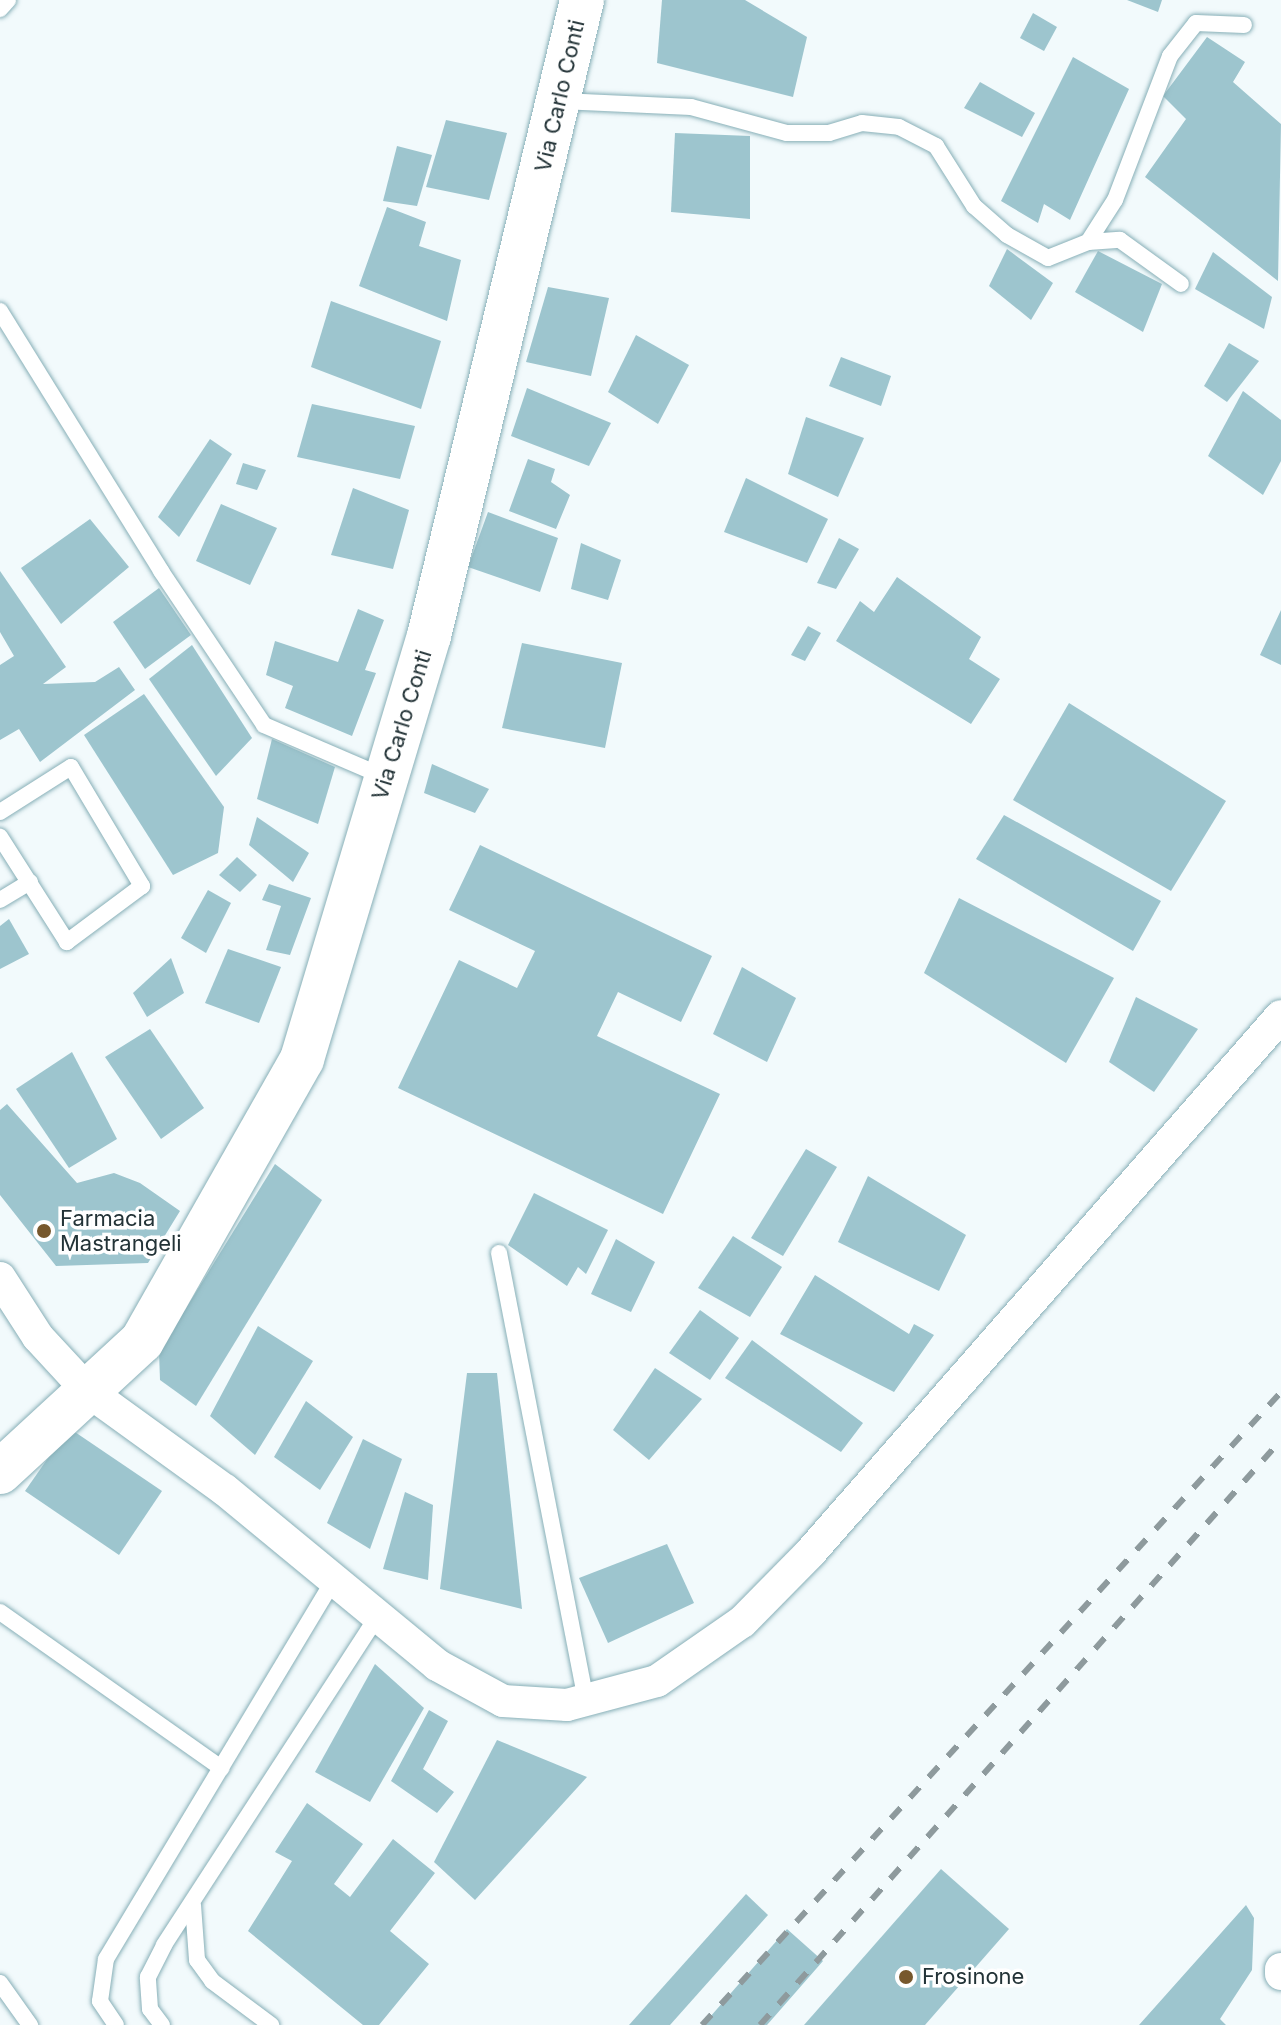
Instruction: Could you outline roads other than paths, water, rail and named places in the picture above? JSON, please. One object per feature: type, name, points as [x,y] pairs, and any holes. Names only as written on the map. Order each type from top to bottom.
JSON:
[{"type":"street","name":"Via Carlo Conti","points":[[0,1472],[142,1341],[302,1059],[429,636],[582,0]]},
{"type":"street","points":[[0,1278],[38,1337],[88,1391],[225,1490],[332,1583],[437,1665],[503,1701],[567,1705],[657,1681],[742,1622],[810,1553],[1281,1016]]},
{"type":"lane","points":[[0,9],[8,0]]},
{"type":"lane","points":[[1088,242],[1115,200],[1142,118],[1170,56],[1196,23],[1244,25]]},
{"type":"lane","points":[[560,101],[691,107],[787,133],[829,133],[862,123],[899,127],[936,146],[974,206],[1007,235],[1048,258],[1088,242],[1120,240],[1181,284]]},
{"type":"lane","points":[[0,311],[161,571],[264,725],[386,778]]},
{"type":"lane","points":[[0,812],[71,767],[142,886],[67,942],[0,837]]},
{"type":"lane","points":[[0,900],[30,882]]},
{"type":"lane","points":[[499,1253],[586,1699]]},
{"type":"lane","points":[[116,2025],[100,2001],[106,1959],[332,1583]]},
{"type":"lane","points":[[0,1612],[221,1768]]},
{"type":"lane","points":[[162,2025],[150,2009],[148,1977],[376,1618]]},
{"type":"lane","points":[[193,1904],[197,1960],[212,1981],[271,2025]]},
{"type":"lane","points":[[0,1983],[30,2025]]},
{"type":"railway","points":[[702,2025],[1281,1392]]},
{"type":"railway","points":[[760,2025],[1281,1440]]},
{"type":"place","name":"Farmacia Mastrangeli","points":[[44,1231]]},
{"type":"place","name":"Frosinone","points":[[906,1977]]}]
